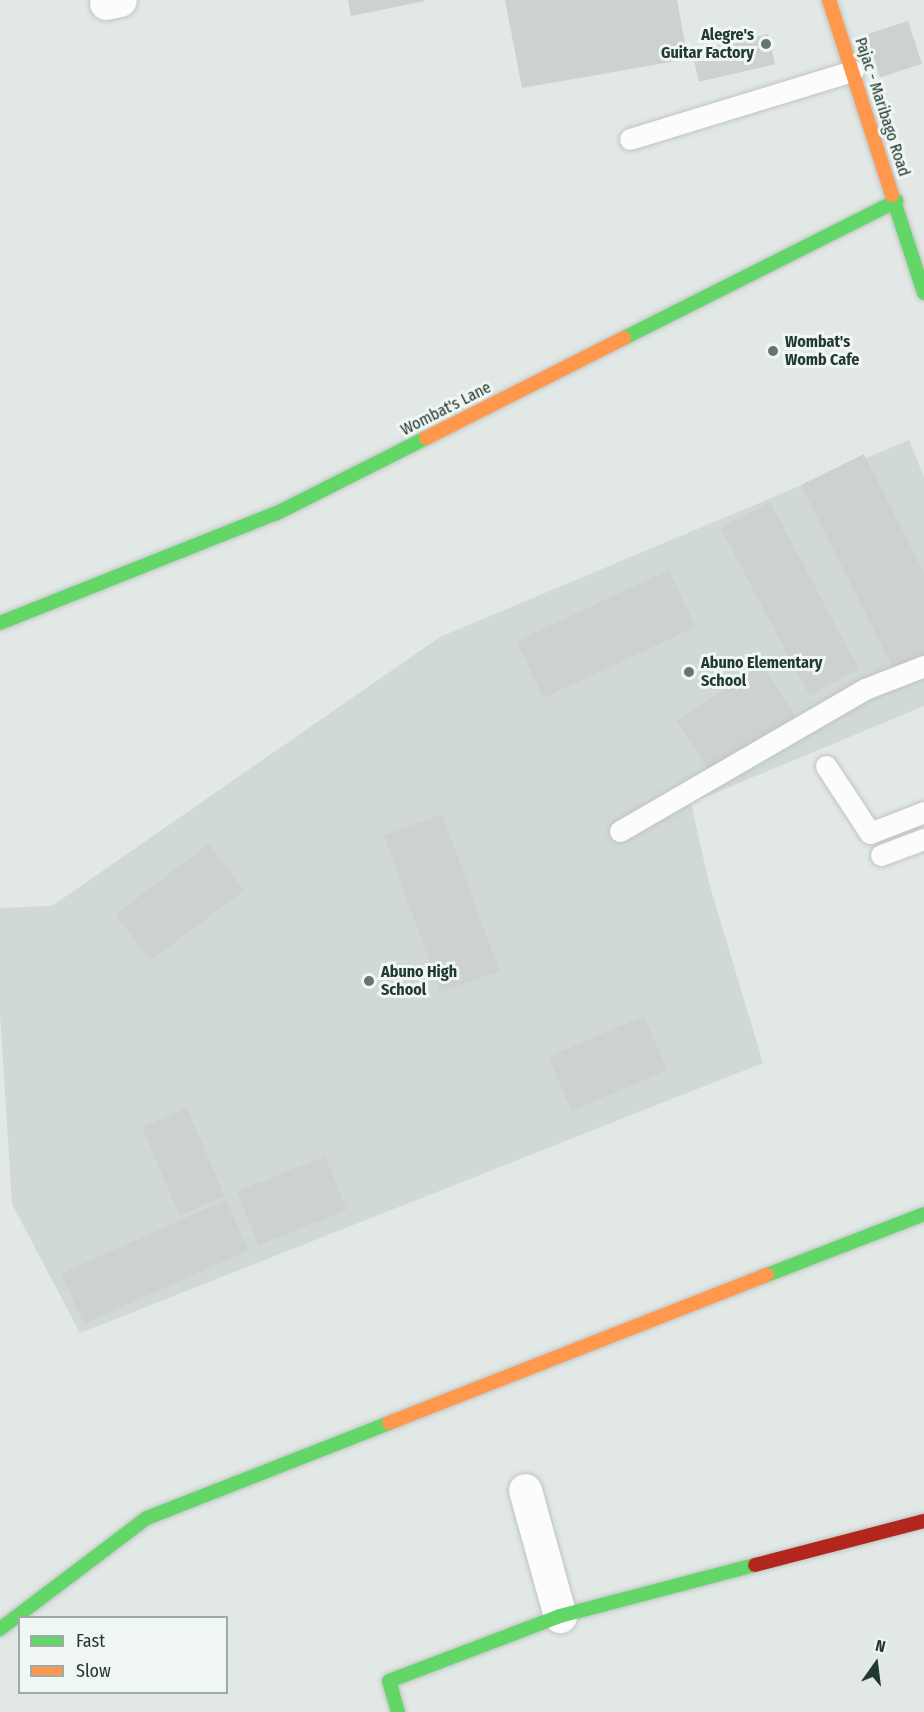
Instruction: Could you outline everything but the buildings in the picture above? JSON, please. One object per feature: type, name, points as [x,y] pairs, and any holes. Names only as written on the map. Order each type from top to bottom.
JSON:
[{"type":"street","name":"Pajac - Maribago Road","points":[[829,0],[924,293]]},
{"type":"street","name":"Wombat's Lane","points":[[0,623],[276,513],[896,201]]},
{"type":"street","points":[[0,1629],[147,1518],[924,1214]]},
{"type":"street","points":[[525,1490],[560,1616]]},
{"type":"street","points":[[398,1712],[389,1681],[560,1616],[924,1521]]},
{"type":"lane","points":[[630,139],[853,71]]},
{"type":"lane","points":[[620,831],[865,689],[924,666]]},
{"type":"lane","points":[[826,766],[870,833],[924,812]]},
{"type":"lane","points":[[881,855],[924,839]]},
{"type":"shaded area","name":"Abuno High School","points":[[909,440],[924,477],[924,706],[691,803],[709,883],[763,1063],[80,1333],[12,1204],[0,1014],[0,908],[52,906],[440,637]]},
{"type":"traffic: fast","points":[[892,195],[924,293]]},
{"type":"traffic: fast","points":[[624,338],[896,201]]},
{"type":"traffic: fast","points":[[0,623],[277,513],[426,438]]},
{"type":"traffic: fast","points":[[767,1275],[924,1214]]},
{"type":"traffic: fast","points":[[0,1629],[147,1518],[389,1423]]},
{"type":"traffic: fast","points":[[398,1712],[389,1681],[560,1616],[755,1565]]},
{"type":"traffic: slow","points":[[829,0],[892,195]]},
{"type":"traffic: slow","points":[[426,438],[624,338]]},
{"type":"traffic: slow","points":[[389,1423],[767,1275]]},
{"type":"traffic: jam","points":[[755,1565],[924,1521]]},
{"type":"place","name":"Alegre's Guitar Factory","points":[[766,44]]},
{"type":"place","name":"Wombat's Womb Cafe","points":[[773,351]]},
{"type":"place","name":"Abuno Elementary School","points":[[689,672]]},
{"type":"place","name":"Abuno High School","points":[[369,981]]}]
